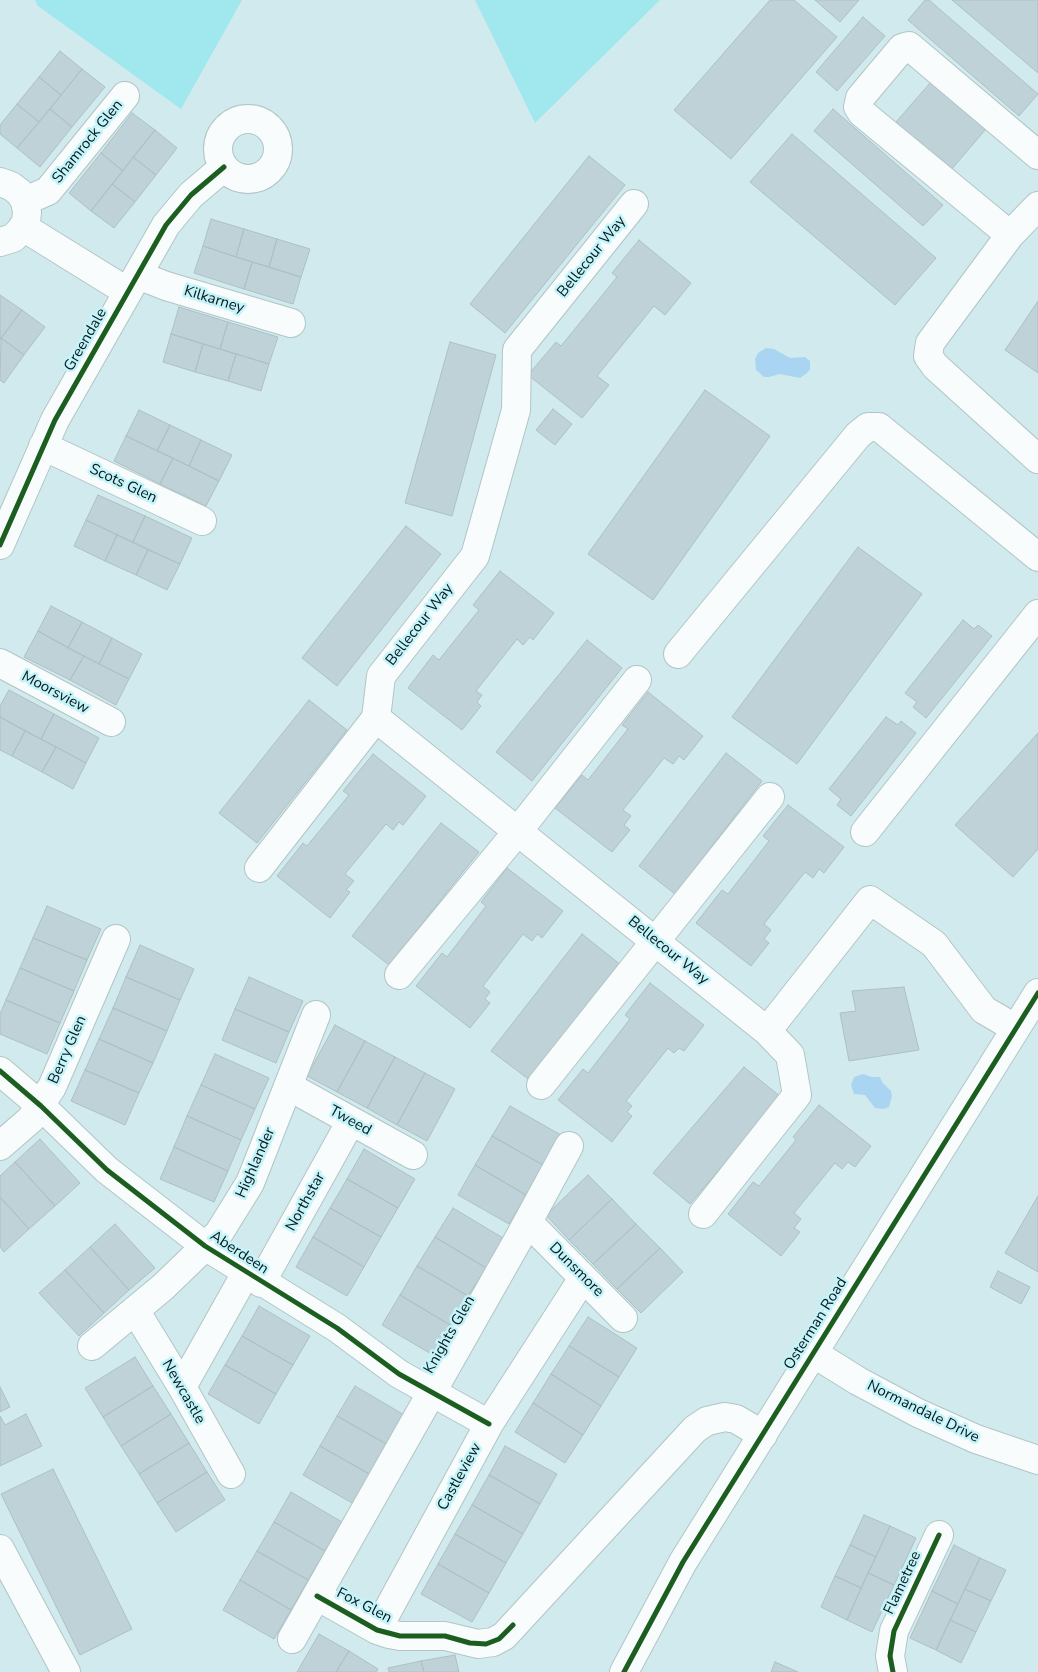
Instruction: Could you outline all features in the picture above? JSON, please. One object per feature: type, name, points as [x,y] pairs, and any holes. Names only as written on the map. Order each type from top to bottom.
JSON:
[{"type":"street","points":[[1010,235],[862,113],[858,107],[860,98],[902,48],[909,46],[1038,154]]},
{"type":"street","name":"Shamrock Glen","points":[[0,242],[13,238],[24,214],[48,191],[125,96]]},
{"type":"street","name":"Greendale","points":[[0,545],[55,420],[166,225],[191,195],[224,166]]},
{"type":"street","points":[[0,182],[11,186],[19,192],[24,214]]},
{"type":"street","name":"Bellecour Way","points":[[634,204],[517,350],[516,410],[475,556],[381,676],[376,718],[767,1031],[790,1055],[797,1095],[703,1214]]},
{"type":"street","points":[[1037,210],[1010,235],[930,343],[928,356],[935,366],[1038,459]]},
{"type":"street","name":"Kilkarney","points":[[24,214],[133,283],[166,286],[291,323]]},
{"type":"street","points":[[678,654],[858,435],[868,427],[879,427],[1038,558]]},
{"type":"street","name":"Scots Glen","points":[[43,446],[202,521]]},
{"type":"street","points":[[865,832],[1038,614]]},
{"type":"street","name":"Moorsview","points":[[0,663],[111,722]]},
{"type":"street","points":[[400,976],[518,832],[638,680]]},
{"type":"street","points":[[259,868],[376,718]]},
{"type":"street","points":[[541,1085],[770,798]]},
{"type":"street","points":[[767,1031],[870,900],[934,944],[984,1010],[1015,1028]]},
{"type":"street","name":"Berry Glen","points":[[0,1146],[31,1119],[52,1087],[116,939]]},
{"type":"street","name":"Osterman Road","points":[[624,1672],[682,1562],[1038,993]]},
{"type":"street","name":"Highlander","points":[[92,1346],[163,1286],[219,1233],[250,1183],[316,1015]]},
{"type":"street","name":"Aberdeen","points":[[0,1071],[41,1106],[107,1170],[205,1246],[337,1328],[400,1374],[432,1394],[488,1424]]},
{"type":"street","name":"Tweed","points":[[288,1086],[413,1155]]},
{"type":"street","name":"Northstar","points":[[182,1387],[254,1278],[351,1121]]},
{"type":"street","name":"Knights Glen","points":[[292,1639],[432,1394],[569,1146]]},
{"type":"street","name":"Dunsmore","points":[[528,1222],[623,1318]]},
{"type":"street","name":"Castleview","points":[[377,1630],[488,1424],[583,1278]]},
{"type":"street","name":"Newcastle","points":[[135,1310],[182,1387],[231,1474]]},
{"type":"street","name":"Normandale Drive","points":[[813,1353],[858,1381],[918,1413],[976,1439],[1038,1460]]},
{"type":"street","name":"Fox Glen","points":[[317,1596],[377,1630],[400,1636],[445,1636],[478,1644],[486,1644],[499,1639],[695,1429],[706,1421],[725,1417],[736,1419],[763,1434]]},
{"type":"street","name":"Flametree","points":[[893,1672],[890,1656],[894,1631],[939,1535]]},
{"type":"street","points":[[0,1549],[66,1672]]},
{"type":"shaded area","points":[[35,0],[242,0],[181,109],[38,6]]},
{"type":"shaded area","points":[[475,0],[660,0],[535,123]]},
{"type":"shaded area","points":[[766,348],[774,349],[790,358],[805,357],[810,361],[810,369],[800,378],[780,374],[764,377],[756,370],[755,359],[758,353]]},
{"type":"shaded area","points":[[863,1074],[880,1077],[882,1082],[891,1091],[892,1096],[889,1107],[884,1109],[875,1108],[865,1095],[854,1094],[851,1085],[854,1077]]},
{"type":"building","points":[[770,0],[794,0],[837,37],[731,159],[674,110]]},
{"type":"building","points":[[815,0],[859,0],[840,22]]},
{"type":"building","points":[[925,0],[929,0],[1038,94],[1019,116],[908,20]]},
{"type":"building","points":[[952,0],[1038,0],[1038,73]]},
{"type":"building","points":[[863,17],[885,36],[837,91],[816,72]]},
{"type":"building","points":[[60,51],[82,69],[61,95],[39,77]]},
{"type":"building","points":[[82,69],[105,87],[72,127],[50,109]]},
{"type":"building","points":[[39,77],[61,95],[39,122],[17,104]]},
{"type":"building","points":[[931,82],[986,129],[951,170],[896,122]]},
{"type":"building","points":[[17,104],[39,122],[17,148],[0,134],[0,125]]},
{"type":"building","points":[[50,109],[72,127],[40,167],[17,148]]},
{"type":"building","points":[[833,109],[943,205],[923,226],[814,131]]},
{"type":"building","points":[[132,113],[155,130],[123,171],[101,153]]},
{"type":"building","points":[[155,130],[177,148],[156,175],[133,157]]},
{"type":"building","points":[[792,134],[936,258],[895,305],[750,182]]},
{"type":"building","points":[[101,153],[123,171],[91,211],[69,193]]},
{"type":"building","points":[[589,156],[625,185],[505,333],[470,304]]},
{"type":"building","points":[[133,157],[156,175],[135,202],[112,184]]},
{"type":"building","points":[[112,184],[135,202],[114,228],[91,211]]},
{"type":"building","points":[[211,219],[244,229],[236,257],[203,246]]},
{"type":"building","points":[[244,229],[277,239],[269,267],[236,257]]},
{"type":"building","points":[[277,239],[310,249],[301,277],[269,267]]},
{"type":"building","points":[[639,240],[691,283],[665,315],[654,306],[597,376],[609,385],[582,418],[528,375],[556,342],[561,346],[617,277],[612,273]]},
{"type":"building","points":[[203,246],[252,262],[244,289],[194,273]]},
{"type":"building","points":[[252,262],[301,277],[293,304],[244,289]]},
{"type":"building","points":[[0,295],[22,310],[0,340]]},
{"type":"building","points":[[1038,301],[1038,373],[1005,350]]},
{"type":"building","points":[[179,307],[228,322],[220,349],[171,334]]},
{"type":"building","points":[[22,310],[45,327],[24,355],[1,338]]},
{"type":"building","points":[[228,322],[278,337],[269,364],[220,349]]},
{"type":"building","points":[[171,334],[203,344],[195,372],[163,362]]},
{"type":"building","points":[[1,338],[24,355],[4,383],[0,380]]},
{"type":"building","points":[[450,342],[496,355],[452,516],[405,503]]},
{"type":"building","points":[[203,344],[236,354],[228,381],[195,372]]},
{"type":"building","points":[[236,354],[269,364],[261,391],[228,381]]},
{"type":"building","points":[[705,390],[770,436],[653,600],[588,554]]},
{"type":"building","points":[[553,409],[572,424],[555,445],[536,430]]},
{"type":"building","points":[[139,410],[170,425],[157,451],[126,436]]},
{"type":"building","points":[[170,425],[201,440],[189,466],[157,451]]},
{"type":"building","points":[[126,436],[173,458],[160,484],[114,461]]},
{"type":"building","points":[[201,440],[232,455],[219,481],[189,466]]},
{"type":"building","points":[[173,458],[219,481],[206,506],[160,484]]},
{"type":"building","points":[[98,495],[145,516],[133,542],[86,520]]},
{"type":"building","points":[[145,516],[192,538],[180,564],[133,542]]},
{"type":"building","points":[[86,520],[117,535],[105,561],[74,546]]},
{"type":"building","points":[[406,526],[441,554],[337,686],[302,658]]},
{"type":"building","points":[[117,535],[148,550],[136,575],[105,561]]},
{"type":"building","points":[[858,547],[922,594],[797,764],[732,717]]},
{"type":"building","points":[[148,550],[180,564],[167,590],[136,575]]},
{"type":"building","points":[[500,571],[554,613],[533,640],[530,637],[523,645],[517,639],[476,691],[482,695],[477,702],[481,706],[462,730],[408,688],[433,655],[439,660],[479,610],[473,605]]},
{"type":"building","points":[[51,606],[82,622],[68,648],[38,631]]},
{"type":"building","points":[[963,620],[974,629],[978,625],[992,636],[926,718],[913,707],[917,702],[905,693]]},
{"type":"building","points":[[82,622],[112,638],[99,664],[68,648]]},
{"type":"building","points":[[38,631],[84,656],[70,680],[24,657]]},
{"type":"building","points":[[112,638],[142,654],[129,679],[99,664]]},
{"type":"building","points":[[587,640],[622,668],[532,781],[496,752]]},
{"type":"building","points":[[84,656],[129,679],[116,705],[70,680]]},
{"type":"building","points":[[9,690],[54,714],[41,739],[0,717],[0,706]]},
{"type":"building","points":[[648,692],[703,736],[684,760],[679,756],[673,764],[664,758],[623,810],[631,816],[624,825],[630,830],[612,852],[555,808],[582,775],[588,780],[628,729],[622,725]]},
{"type":"building","points":[[309,700],[347,730],[257,843],[219,813]]},
{"type":"building","points":[[54,714],[99,738],[86,763],[41,739]]},
{"type":"building","points":[[0,717],[25,731],[12,756],[0,750]]},
{"type":"building","points":[[886,717],[898,725],[901,721],[916,733],[851,816],[837,805],[841,799],[829,789]]},
{"type":"building","points":[[25,731],[56,747],[42,772],[12,756]]},
{"type":"building","points":[[1038,733],[1038,849],[1013,877],[955,825]]},
{"type":"building","points":[[56,747],[86,763],[73,789],[42,772]]},
{"type":"building","points":[[726,753],[762,781],[675,894],[639,866]]},
{"type":"building","points":[[373,754],[426,796],[403,825],[399,822],[393,830],[386,824],[345,874],[354,881],[346,890],[350,892],[330,918],[277,876],[303,843],[307,846],[349,795],[343,791]]},
{"type":"building","points":[[788,805],[844,847],[824,873],[819,869],[813,878],[805,872],[764,924],[771,930],[764,939],[769,943],[751,966],[696,923],[722,890],[728,894],[769,841],[763,836]]},
{"type":"building","points":[[441,823],[479,852],[389,965],[352,936]]},
{"type":"building","points":[[507,868],[563,911],[542,938],[537,934],[532,941],[523,934],[483,986],[490,992],[485,999],[490,1003],[470,1028],[416,986],[442,953],[447,957],[486,906],[481,902]]},
{"type":"building","points":[[47,906],[101,929],[87,960],[33,938]]},
{"type":"building","points":[[582,934],[621,965],[531,1081],[491,1051]]},
{"type":"building","points":[[33,938],[87,960],[74,991],[20,968]]},
{"type":"building","points":[[140,945],[194,969],[180,1000],[126,977]]},
{"type":"building","points":[[20,968],[74,991],[60,1023],[6,1000]]},
{"type":"building","points":[[126,977],[180,1000],[167,1031],[113,1008]]},
{"type":"building","points":[[249,977],[303,1001],[289,1032],[235,1009]]},
{"type":"building","points":[[650,983],[704,1025],[684,1051],[679,1048],[674,1053],[668,1048],[626,1101],[632,1106],[627,1112],[632,1116],[612,1142],[558,1100],[583,1069],[588,1073],[630,1019],[625,1015]]},
{"type":"building","points":[[904,987],[919,1050],[849,1061],[840,1013],[856,1011],[852,991]]},
{"type":"building","points":[[6,1000],[60,1023],[47,1054],[0,1034],[0,1014]]},
{"type":"building","points":[[113,1008],[167,1031],[153,1063],[99,1039]]},
{"type":"building","points":[[235,1009],[289,1032],[276,1063],[222,1040]]},
{"type":"building","points":[[335,1025],[365,1041],[337,1092],[307,1076]]},
{"type":"building","points":[[99,1039],[153,1063],[139,1093],[85,1070]]},
{"type":"building","points":[[365,1041],[395,1057],[367,1108],[337,1092]]},
{"type":"building","points":[[215,1054],[269,1078],[255,1109],[201,1085]]},
{"type":"building","points":[[395,1057],[425,1073],[397,1125],[367,1108]]},
{"type":"building","points":[[744,1067],[781,1097],[690,1204],[653,1173]]},
{"type":"building","points":[[85,1070],[139,1093],[125,1125],[71,1101]]},
{"type":"building","points":[[425,1073],[455,1089],[427,1141],[397,1125]]},
{"type":"building","points":[[201,1085],[255,1109],[241,1140],[187,1116]]},
{"type":"building","points":[[819,1105],[871,1146],[855,1167],[848,1162],[842,1169],[835,1163],[794,1213],[801,1219],[794,1228],[800,1232],[781,1256],[728,1214],[753,1182],[759,1186],[796,1140],[793,1137]]},
{"type":"building","points":[[510,1106],[561,1135],[543,1165],[492,1136]]},
{"type":"building","points":[[187,1116],[241,1140],[228,1171],[174,1147]]},
{"type":"building","points":[[492,1136],[543,1165],[526,1195],[475,1165]]},
{"type":"building","points":[[40,1139],[80,1183],[55,1206],[15,1162]]},
{"type":"building","points":[[174,1147],[228,1171],[214,1202],[160,1179]]},
{"type":"building","points":[[364,1149],[415,1179],[398,1208],[347,1179]]},
{"type":"building","points":[[15,1162],[55,1206],[29,1229],[0,1197],[0,1176]]},
{"type":"building","points":[[475,1165],[526,1195],[509,1224],[458,1195]]},
{"type":"building","points":[[588,1175],[612,1199],[569,1240],[546,1215]]},
{"type":"building","points":[[347,1179],[398,1208],[381,1237],[330,1208]]},
{"type":"building","points":[[1038,1196],[1038,1272],[1005,1253]]},
{"type":"building","points":[[0,1197],[29,1229],[4,1252],[0,1247]]},
{"type":"building","points":[[612,1199],[636,1224],[593,1264],[569,1240]]},
{"type":"building","points":[[330,1208],[381,1237],[364,1267],[313,1237]]},
{"type":"building","points":[[453,1208],[503,1238],[486,1268],[435,1237]]},
{"type":"building","points":[[115,1224],[155,1268],[129,1290],[90,1247]]},
{"type":"building","points":[[636,1224],[660,1248],[617,1289],[593,1264]]},
{"type":"building","points":[[313,1237],[364,1267],[347,1296],[296,1267]]},
{"type":"building","points":[[435,1237],[486,1268],[468,1296],[417,1266]]},
{"type":"building","points":[[90,1247],[129,1290],[104,1313],[65,1270]]},
{"type":"building","points":[[660,1248],[683,1272],[641,1313],[617,1289]]},
{"type":"building","points":[[417,1266],[468,1296],[450,1325],[400,1295]]},
{"type":"building","points":[[65,1270],[104,1313],[79,1336],[39,1293]]},
{"type":"building","points":[[998,1271],[1030,1287],[1021,1304],[990,1287]]},
{"type":"building","points":[[400,1295],[450,1325],[433,1355],[382,1325]]},
{"type":"building","points":[[259,1306],[310,1336],[293,1365],[242,1336]]},
{"type":"building","points":[[588,1317],[637,1348],[619,1377],[569,1346]]},
{"type":"building","points":[[242,1336],[293,1365],[276,1394],[225,1365]]},
{"type":"building","points":[[569,1346],[619,1377],[601,1406],[551,1374]]},
{"type":"building","points":[[135,1357],[153,1386],[103,1417],[85,1388]]},
{"type":"building","points":[[225,1365],[276,1394],[259,1424],[208,1394]]},
{"type":"building","points":[[551,1374],[601,1406],[583,1435],[533,1403]]},
{"type":"building","points":[[153,1386],[171,1414],[121,1446],[103,1417]]},
{"type":"building","points":[[355,1386],[406,1416],[388,1445],[337,1416]]},
{"type":"building","points":[[0,1387],[10,1407],[0,1412]]},
{"type":"building","points":[[533,1403],[583,1435],[565,1463],[515,1432]]},
{"type":"building","points":[[26,1414],[42,1446],[0,1466],[0,1416],[5,1425]]},
{"type":"building","points":[[171,1414],[189,1443],[139,1474],[121,1446]]},
{"type":"building","points":[[337,1416],[388,1445],[371,1475],[320,1446]]},
{"type":"building","points":[[189,1443],[207,1472],[157,1503],[139,1474]]},
{"type":"building","points":[[320,1446],[371,1475],[354,1504],[303,1475]]},
{"type":"building","points":[[505,1446],[557,1474],[540,1504],[489,1475]]},
{"type":"building","points":[[53,1469],[132,1629],[80,1655],[1,1494]]},
{"type":"building","points":[[207,1472],[225,1500],[176,1532],[157,1503]]},
{"type":"building","points":[[489,1475],[540,1504],[523,1534],[472,1505]]},
{"type":"building","points":[[291,1492],[342,1522],[325,1551],[274,1522]]},
{"type":"building","points":[[472,1505],[523,1534],[506,1563],[455,1534]]},
{"type":"building","points":[[864,1515],[890,1526],[876,1557],[850,1545]]},
{"type":"building","points":[[274,1522],[325,1551],[308,1580],[257,1551]]},
{"type":"building","points":[[890,1526],[916,1538],[894,1585],[868,1573]]},
{"type":"building","points":[[455,1534],[506,1563],[489,1593],[438,1564]]},
{"type":"building","points":[[850,1545],[876,1557],[861,1588],[835,1576]]},
{"type":"building","points":[[954,1545],[980,1558],[958,1604],[932,1591]]},
{"type":"building","points":[[257,1551],[308,1580],[291,1610],[240,1580]]},
{"type":"building","points":[[980,1558],[1006,1570],[991,1601],[965,1589]]},
{"type":"building","points":[[438,1564],[489,1593],[472,1622],[421,1594]]},
{"type":"building","points":[[868,1573],[894,1585],[872,1632],[847,1620]]},
{"type":"building","points":[[835,1576],[861,1588],[847,1620],[821,1607]]},
{"type":"building","points":[[240,1580],[291,1610],[274,1639],[223,1610]]},
{"type":"building","points":[[965,1589],[991,1601],[976,1632],[950,1620]]},
{"type":"building","points":[[932,1591],[958,1604],[936,1650],[910,1638]]},
{"type":"building","points":[[950,1620],[976,1632],[961,1663],[936,1650]]},
{"type":"building","points":[[319,1634],[349,1651],[336,1672],[297,1672]]},
{"type":"building","points":[[349,1651],[378,1669],[376,1672],[336,1672]]},
{"type":"building","points":[[455,1655],[459,1672],[424,1672],[421,1661]]},
{"type":"building","points":[[421,1661],[424,1672],[389,1672],[388,1668]]},
{"type":"building","points":[[775,1662],[798,1672],[771,1672]]},
{"type":"cycle path","points":[[0,545],[55,420],[166,225],[191,195],[224,167]]},
{"type":"cycle path","points":[[624,1672],[683,1562],[1038,993]]},
{"type":"cycle path","points":[[0,1071],[41,1106],[107,1170],[205,1246],[337,1328],[399,1374],[489,1424]]},
{"type":"cycle path","points":[[893,1672],[890,1656],[894,1631],[939,1535]]},
{"type":"cycle path","points":[[317,1596],[377,1630],[400,1636],[445,1636],[470,1643],[486,1644],[499,1639],[513,1625]]}]
